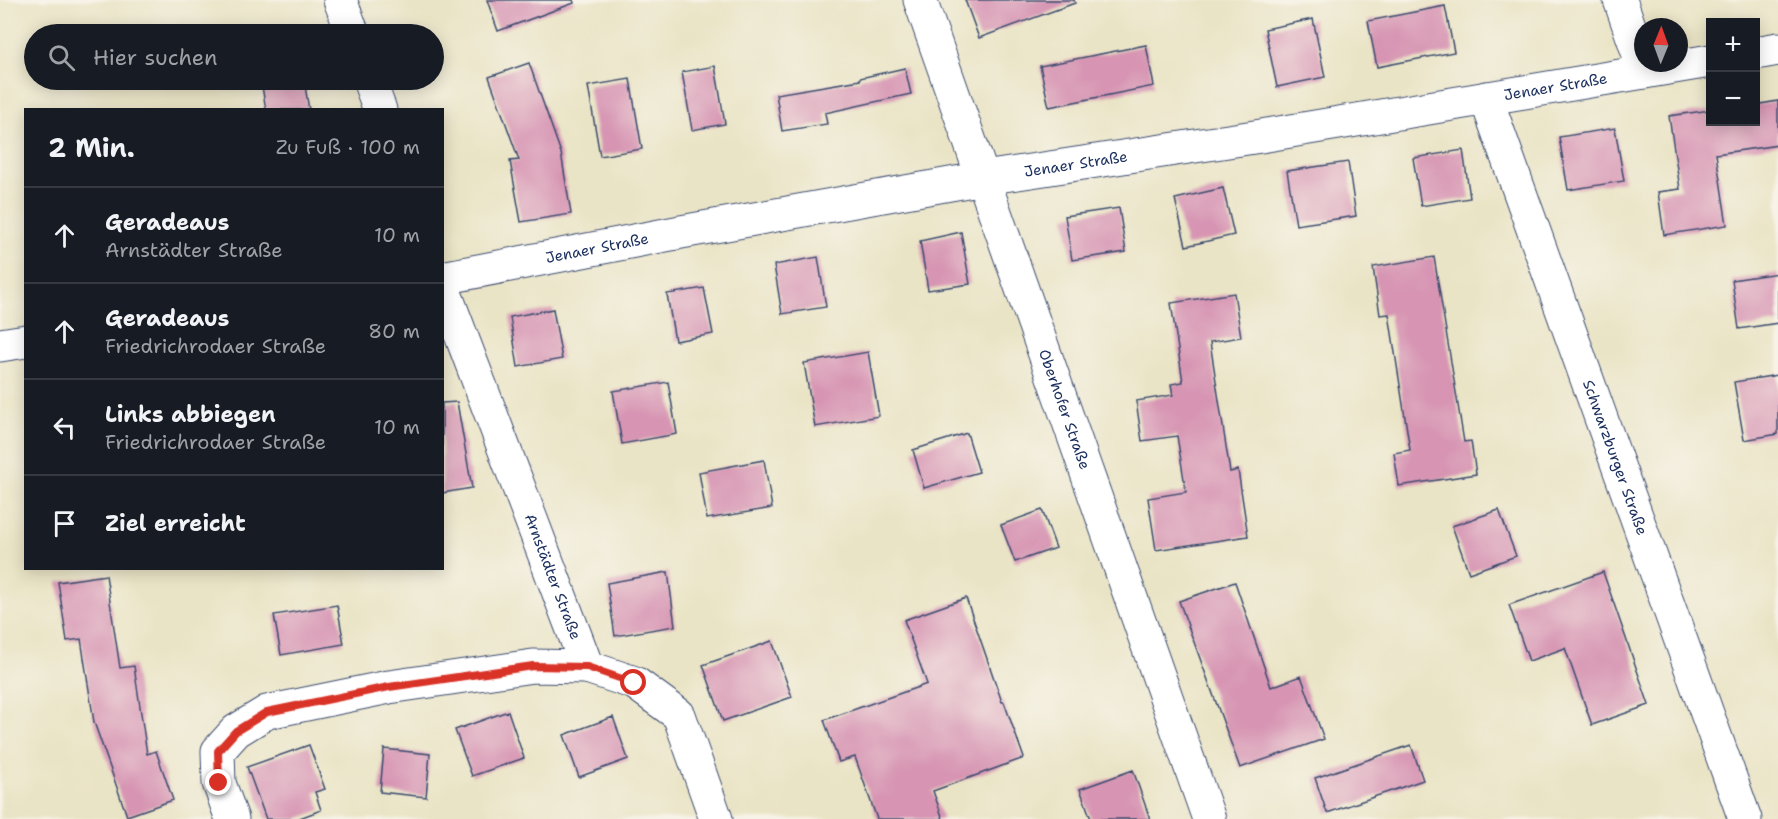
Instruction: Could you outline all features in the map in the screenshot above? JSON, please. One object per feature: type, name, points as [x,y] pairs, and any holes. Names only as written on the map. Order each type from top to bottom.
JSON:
[{"type":"street","points":[[340,0],[349,24]]},
{"type":"street","name":"Oberhofer Straße","points":[[920,0],[1209,819]]},
{"type":"street","points":[[1620,0],[1634,40]]},
{"type":"street","points":[[1760,52],[1778,50]]},
{"type":"street","name":"Jenaer Straße","points":[[1688,65],[1706,62]]},
{"type":"street","name":"Jenaer Straße","points":[[444,278],[681,232],[984,178],[1261,136],[1645,72]]},
{"type":"street","points":[[373,90],[379,108]]},
{"type":"street","name":"Schwarzburger Straße","points":[[1486,98],[1745,819]]},
{"type":"street","name":"Arnstädter Straße","points":[[444,290],[587,667]]},
{"type":"street","points":[[0,345],[24,341]]},
{"type":"street","points":[[232,819],[219,783],[218,751],[236,731],[267,712],[389,687],[533,666],[587,667],[634,683],[679,716],[716,819]]},
{"type":"building","points":[[487,0],[573,0],[574,3],[498,31]]},
{"type":"building","points":[[965,0],[1074,0],[1075,3],[979,38]]},
{"type":"building","points":[[1445,6],[1454,52],[1377,67],[1368,21]]},
{"type":"building","points":[[1313,19],[1325,77],[1277,87],[1265,29]]},
{"type":"building","points":[[1146,45],[1154,86],[1049,107],[1040,66]]},
{"type":"building","points":[[529,63],[561,153],[571,214],[521,222],[510,161],[519,160],[489,77]]},
{"type":"building","points":[[715,66],[725,124],[692,130],[682,72]]},
{"type":"building","points":[[905,68],[911,94],[825,113],[827,124],[782,131],[776,94],[860,80],[860,78]]},
{"type":"building","points":[[630,79],[642,149],[600,156],[588,86]]},
{"type":"building","points":[[263,90],[306,90],[309,108],[266,108]]},
{"type":"building","points":[[1778,101],[1778,145],[1716,154],[1727,225],[1664,235],[1658,192],[1680,189],[1669,116],[1706,111],[1706,126],[1760,126],[1760,104]]},
{"type":"building","points":[[1615,128],[1624,181],[1568,190],[1559,137]]},
{"type":"building","points":[[1463,150],[1470,198],[1421,206],[1413,158]]},
{"type":"building","points":[[1348,162],[1356,216],[1296,225],[1287,171]]},
{"type":"building","points":[[1223,188],[1234,235],[1186,246],[1175,199]]},
{"type":"building","points":[[1119,208],[1126,252],[1072,260],[1065,216]]},
{"type":"building","points":[[961,232],[970,284],[928,290],[920,241]]},
{"type":"building","points":[[818,257],[826,307],[782,314],[774,265]]},
{"type":"building","points":[[1434,257],[1464,442],[1471,441],[1476,474],[1399,486],[1394,453],[1410,450],[1389,314],[1380,315],[1373,267]]},
{"type":"building","points":[[1778,273],[1778,323],[1739,329],[1732,280]]},
{"type":"building","points":[[704,288],[713,334],[675,341],[667,294]]},
{"type":"building","points":[[1234,293],[1241,337],[1210,342],[1230,472],[1238,470],[1248,536],[1156,550],[1148,498],[1186,492],[1177,436],[1142,441],[1136,401],[1173,395],[1171,384],[1183,382],[1171,303]]},
{"type":"building","points":[[553,309],[562,359],[518,367],[510,317]]},
{"type":"building","points":[[868,352],[879,416],[815,427],[804,363]]},
{"type":"building","points":[[1778,375],[1778,434],[1744,440],[1734,382]]},
{"type":"building","points":[[668,382],[677,434],[622,444],[613,391]]},
{"type":"building","points":[[457,402],[472,488],[444,493],[444,403]]},
{"type":"building","points":[[967,433],[979,472],[924,488],[913,450]]},
{"type":"building","points":[[764,460],[772,508],[707,519],[699,472]]},
{"type":"building","points":[[1042,510],[1056,548],[1015,562],[1001,525]]},
{"type":"building","points":[[1499,510],[1516,556],[1469,573],[1452,526]]},
{"type":"building","points":[[668,572],[675,626],[615,636],[607,583]]},
{"type":"building","points":[[1603,572],[1649,705],[1592,725],[1565,648],[1529,661],[1509,605]]},
{"type":"building","points":[[106,575],[120,668],[134,666],[147,754],[156,751],[173,800],[127,816],[94,722],[81,639],[67,641],[58,582]]},
{"type":"building","points":[[1235,582],[1271,687],[1301,676],[1324,739],[1240,768],[1179,601]]},
{"type":"building","points":[[966,598],[1024,758],[933,791],[943,819],[877,819],[855,757],[839,762],[824,720],[927,684],[904,620]]},
{"type":"building","points":[[337,605],[344,644],[281,655],[274,615]]},
{"type":"building","points":[[772,641],[792,697],[723,721],[703,665]]},
{"type":"building","points":[[508,711],[524,758],[472,776],[455,730]]},
{"type":"building","points":[[613,717],[628,759],[579,777],[564,735]]},
{"type":"building","points":[[309,745],[325,789],[315,792],[321,810],[297,819],[266,819],[247,767]]},
{"type":"building","points":[[1411,745],[1423,780],[1327,813],[1315,778]]},
{"type":"building","points":[[384,749],[430,754],[426,797],[380,792]]},
{"type":"building","points":[[1133,770],[1150,819],[1091,819],[1080,789]]},
{"type":"route","points":[[219,783],[218,751],[236,731],[267,712],[389,687],[533,666],[587,667],[634,683]]}]
